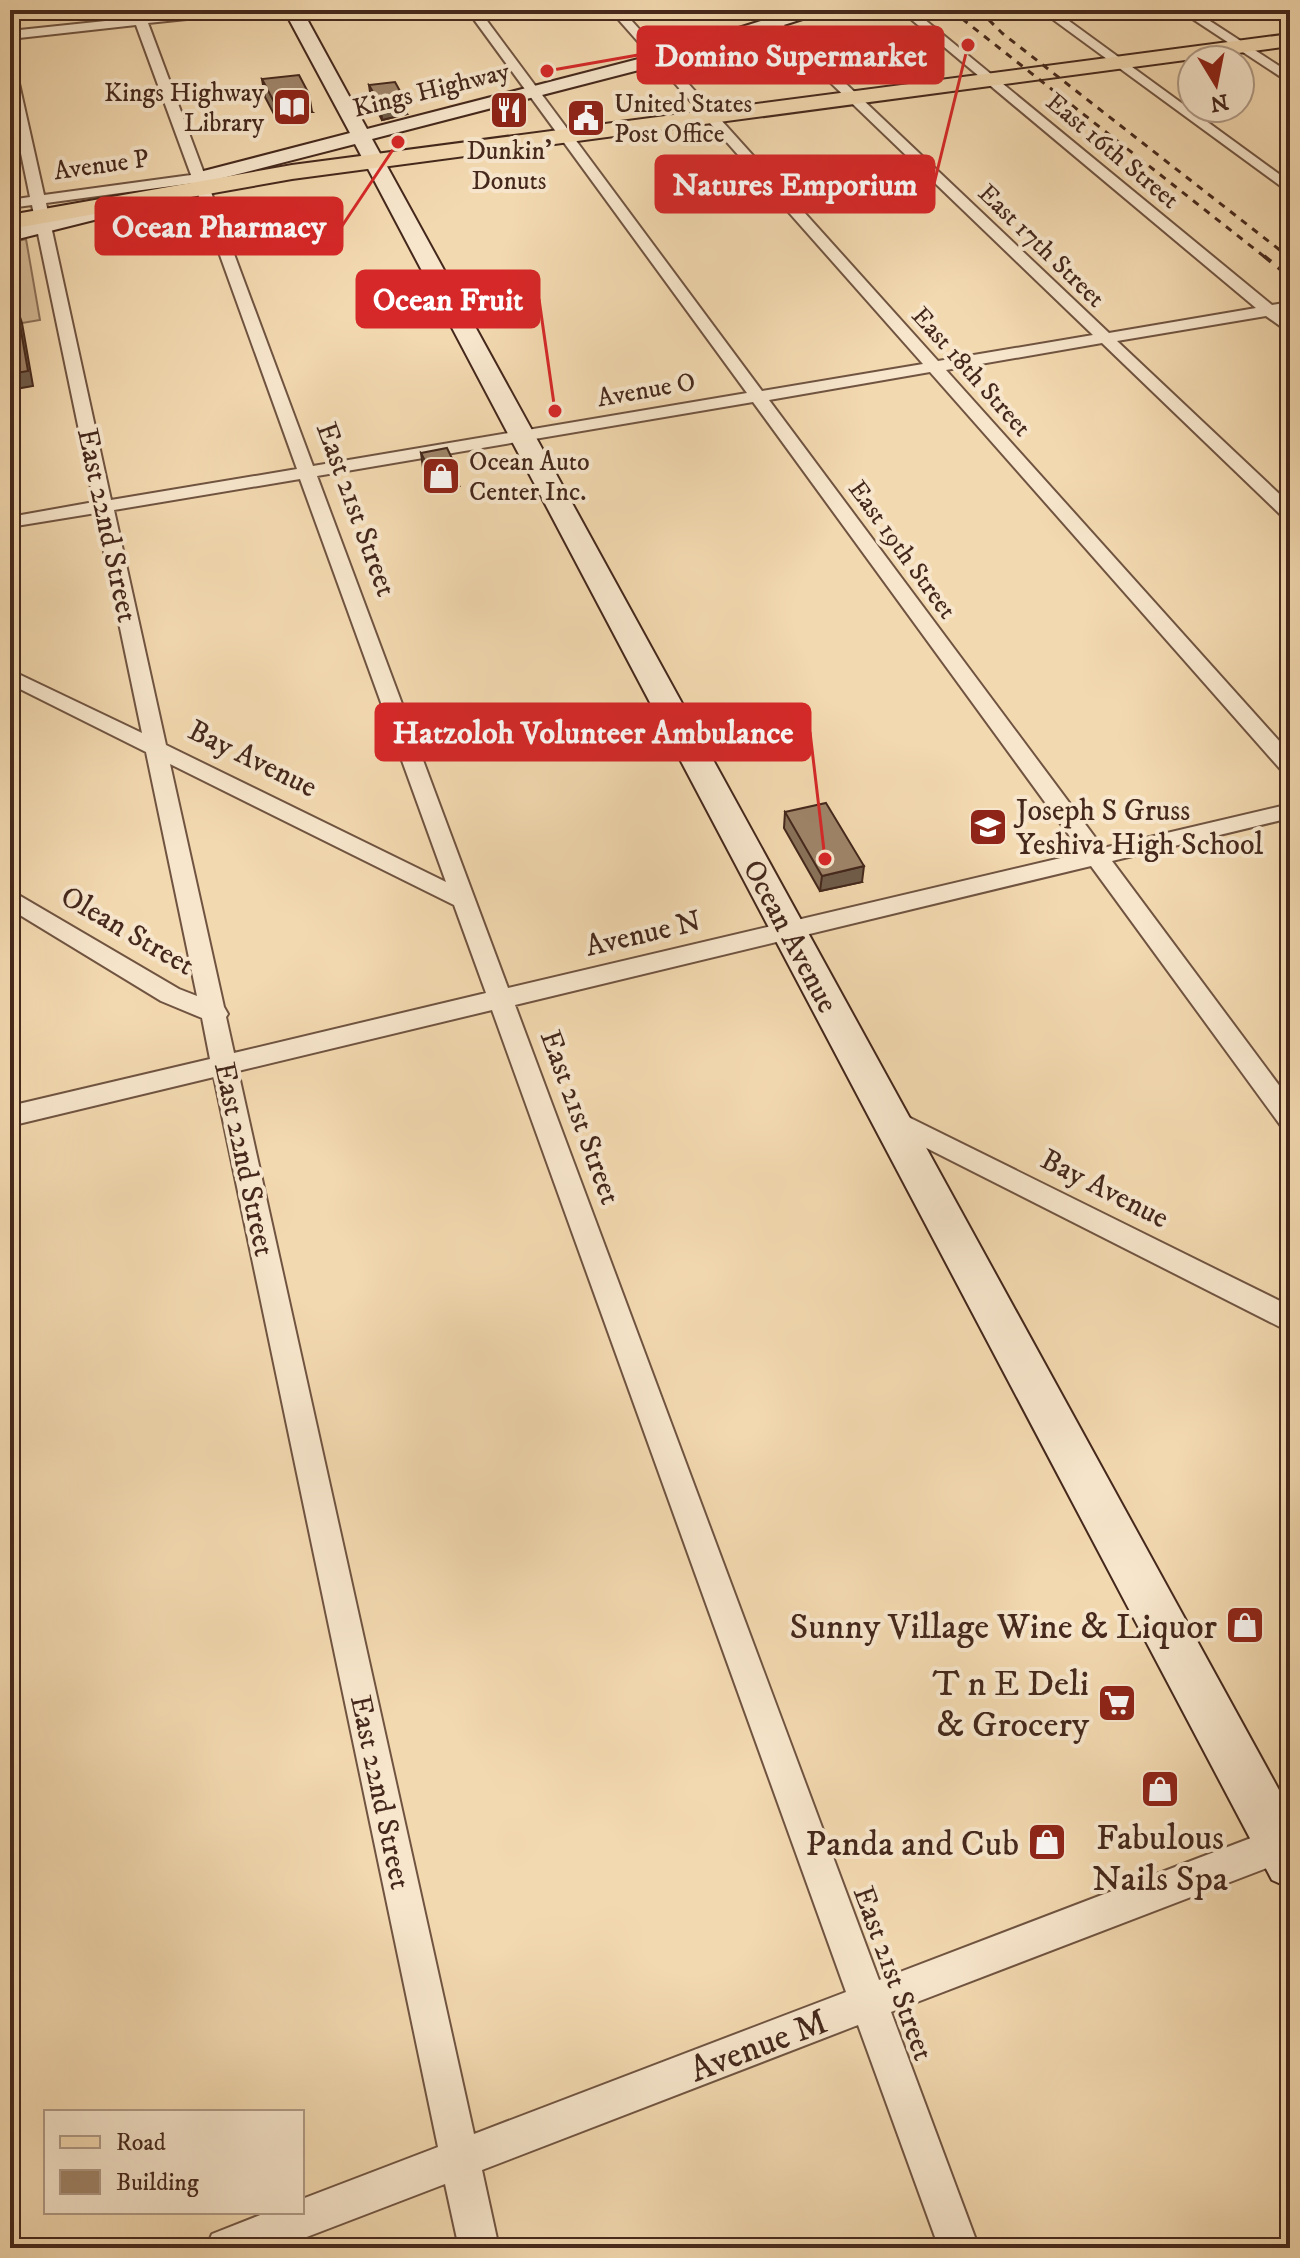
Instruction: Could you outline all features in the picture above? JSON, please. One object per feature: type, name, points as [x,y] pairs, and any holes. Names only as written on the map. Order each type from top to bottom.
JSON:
[{"type":"main road","name":"Ocean Avenue","points":[[293,10],[788,932],[1287,1849]]},
{"type":"main road","name":"Kings Highway","points":[[310,148],[660,59],[768,16],[812,10]]},
{"type":"main road","name":"Avenue P","points":[[1256,45],[1290,40]]},
{"type":"main road","name":"Avenue P","points":[[201,183],[1176,55]]},
{"type":"main road","points":[[10,222],[117,203],[201,183],[310,148]]},
{"type":"main road","points":[[10,235],[42,214]]},
{"type":"street","points":[[10,35],[139,15],[235,10]]},
{"type":"street","name":"East 19th Street","points":[[473,10],[1290,1119]]},
{"type":"street","name":"East 18th Street","points":[[616,10],[1290,766]]},
{"type":"street","name":"East 16th Street","points":[[906,10],[1290,328]]},
{"type":"street","points":[[1046,10],[1290,189]]},
{"type":"street","points":[[1185,10],[1236,44]]},
{"type":"street","name":"East 21st Street","points":[[139,15],[959,2248]]},
{"type":"street","name":"East 17th Street","points":[[768,16],[1290,514]]},
{"type":"street","points":[[1256,57],[1290,79]]},
{"type":"street","name":"East 22nd Street","points":[[10,70],[216,1014],[224,1064],[479,2248]]},
{"type":"street","name":"Avenue P","points":[[10,204],[42,214],[201,183]]},
{"type":"street","name":"Avenue O","points":[[10,522],[1290,307]]},
{"type":"street","name":"Bay Avenue","points":[[10,676],[465,901]]},
{"type":"street","name":"Avenue N","points":[[10,1116],[1290,811]]},
{"type":"street","name":"Olean Street","points":[[10,898],[170,995],[216,1014]]},
{"type":"street","name":"Bay Avenue","points":[[888,1117],[1290,1320]]},
{"type":"street","name":"Avenue M","points":[[226,2248],[869,2002],[1287,1849]]},
{"type":"shaded area","points":[[26,239],[40,320],[10,325],[10,243]]},
{"type":"building","points":[[299,75],[309,94],[304,95],[306,98],[274,102],[262,79]]},
{"type":"building","points":[[395,82],[405,100],[381,106],[369,85]]},
{"type":"building","points":[[17,308],[28,371],[10,374],[10,309]]},
{"type":"building","points":[[447,448],[458,471],[432,475],[421,453]]},
{"type":"building","points":[[826,803],[864,866],[822,876],[785,812]]},
{"type":"railway","points":[[951,10],[1266,258]]},
{"type":"railway","points":[[979,10],[1002,33],[1290,258]]},
{"type":"railway","points":[[1264,256],[1290,277]]},
{"type":"place","name":"Natures Emporium","points":[[968,45]]},
{"type":"place","name":"Domino Supermarket","points":[[547,71]]},
{"type":"place","name":"Kings Highway Library","points":[[292,107]]},
{"type":"place","name":"Dunkin' Donuts","points":[[509,110]]},
{"type":"place","name":"United States Post Office","points":[[586,118]]},
{"type":"place","name":"Ocean Pharmacy","points":[[398,142]]},
{"type":"place","name":"Ocean Fruit","points":[[555,411]]},
{"type":"place","name":"Ocean Auto Center Inc.","points":[[441,476]]},
{"type":"place","name":"Joseph S Gruss Yeshiva High School","points":[[988,827]]},
{"type":"place","name":"Hatzoloh Volunteer Ambulance","points":[[825,859]]},
{"type":"place","name":"Sunny Village Wine & Liquor","points":[[1245,1625]]},
{"type":"place","name":"T n E Deli & Grocery","points":[[1117,1703]]},
{"type":"place","name":"Fabulous Nails Spa","points":[[1160,1789]]},
{"type":"place","name":"Panda and Cub","points":[[1047,1842]]}]
